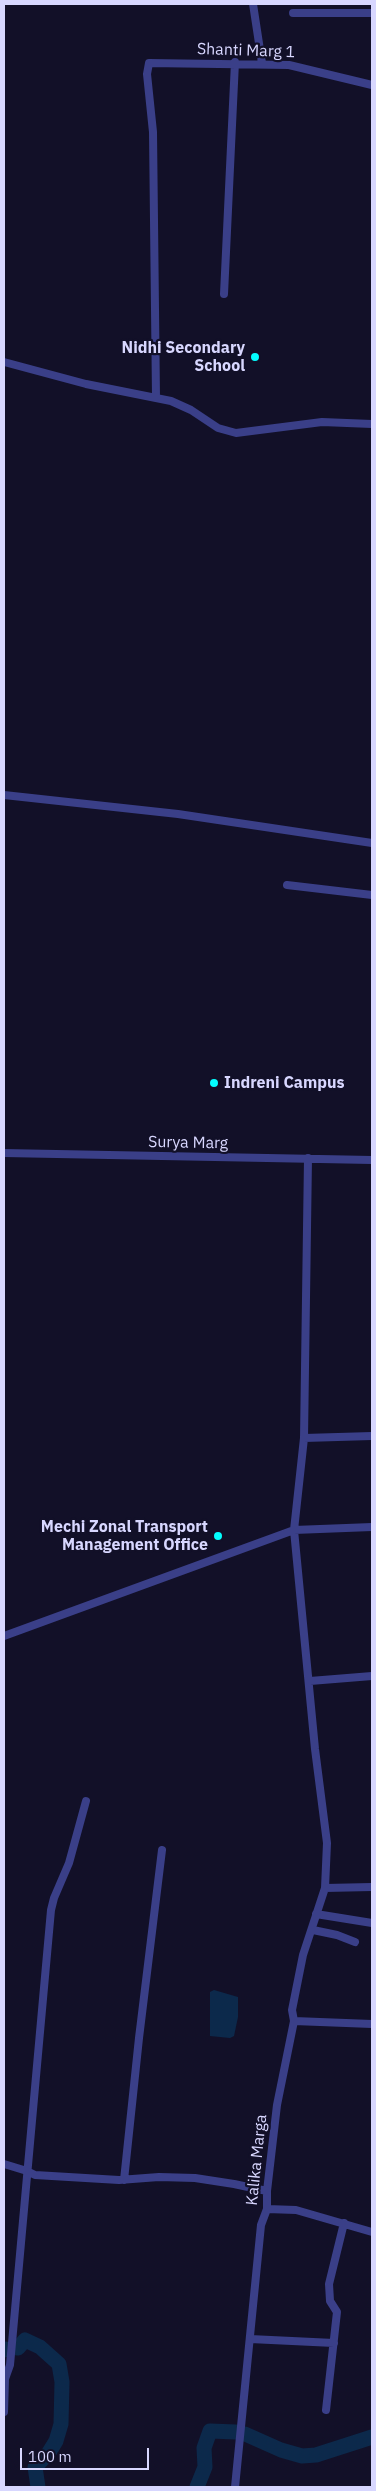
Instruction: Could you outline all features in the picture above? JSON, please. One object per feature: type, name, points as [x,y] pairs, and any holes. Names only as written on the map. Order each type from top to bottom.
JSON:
[{"type":"street","points":[[253,4],[262,63]]},
{"type":"street","points":[[294,12],[372,12]]},
{"type":"street","points":[[224,294],[235,62]]},
{"type":"street","name":"Shanti Marg 1","points":[[156,398],[153,132],[149,63],[262,63],[305,68],[372,85]]},
{"type":"street","points":[[4,362],[86,384],[171,401],[191,410],[218,428],[236,433],[322,422],[372,424]]},
{"type":"street","points":[[4,795],[178,814],[372,843]]},
{"type":"street","points":[[286,885],[372,895]]},
{"type":"street","name":"Surya Marg","points":[[4,1153],[372,1160]]},
{"type":"street","name":"Kalika Marga","points":[[236,2487],[261,2225],[267,2209],[267,2192],[277,2105],[294,2021],[292,2010],[303,1955],[326,1888],[327,1843],[315,1749],[310,1681],[294,1530],[304,1438],[308,1158]]},
{"type":"street","points":[[304,1438],[372,1436]]},
{"type":"street","points":[[4,1636],[294,1530],[372,1527]]},
{"type":"street","points":[[310,1681],[372,1676]]},
{"type":"street","points":[[4,2412],[4,2379],[10,2365],[51,1910],[69,1863],[86,1802]]},
{"type":"street","points":[[124,2180],[138,2038],[162,1850]]},
{"type":"street","points":[[326,1888],[372,1887]]},
{"type":"street","points":[[316,1914],[372,1923]]},
{"type":"street","points":[[312,1930],[337,1935],[355,1942]]},
{"type":"street","points":[[294,2021],[372,2024]]},
{"type":"street","points":[[4,2164],[27,2171],[35,2176],[124,2180],[159,2177],[195,2178],[234,2184],[267,2192]]},
{"type":"street","points":[[267,2209],[296,2210],[344,2222],[372,2232]]},
{"type":"street","points":[[326,2410],[337,2312],[330,2300],[328,2284],[344,2222]]},
{"type":"street","points":[[250,2339],[334,2343]]},
{"type":"water","points":[[214,1990],[238,1997],[238,2017],[234,2036],[230,2038],[210,2036],[210,1992]]},
{"type":"waterway","points":[[18,2348],[25,2340],[40,2347],[59,2364],[62,2382],[61,2424],[56,2441],[48,2454],[35,2467],[38,2487]]},
{"type":"waterway","points":[[197,2487],[205,2467],[204,2448],[210,2431],[236,2432]]},
{"type":"waterway","points":[[245,2434],[281,2450],[302,2456],[316,2455],[372,2437]]},
{"type":"place","name":"Nidhi Secondary School","points":[[255,357]]},
{"type":"place","name":"Indreni Campus","points":[[214,1083]]},
{"type":"place","name":"Mechi Zonal Transport Management Office","points":[[218,1536]]}]
